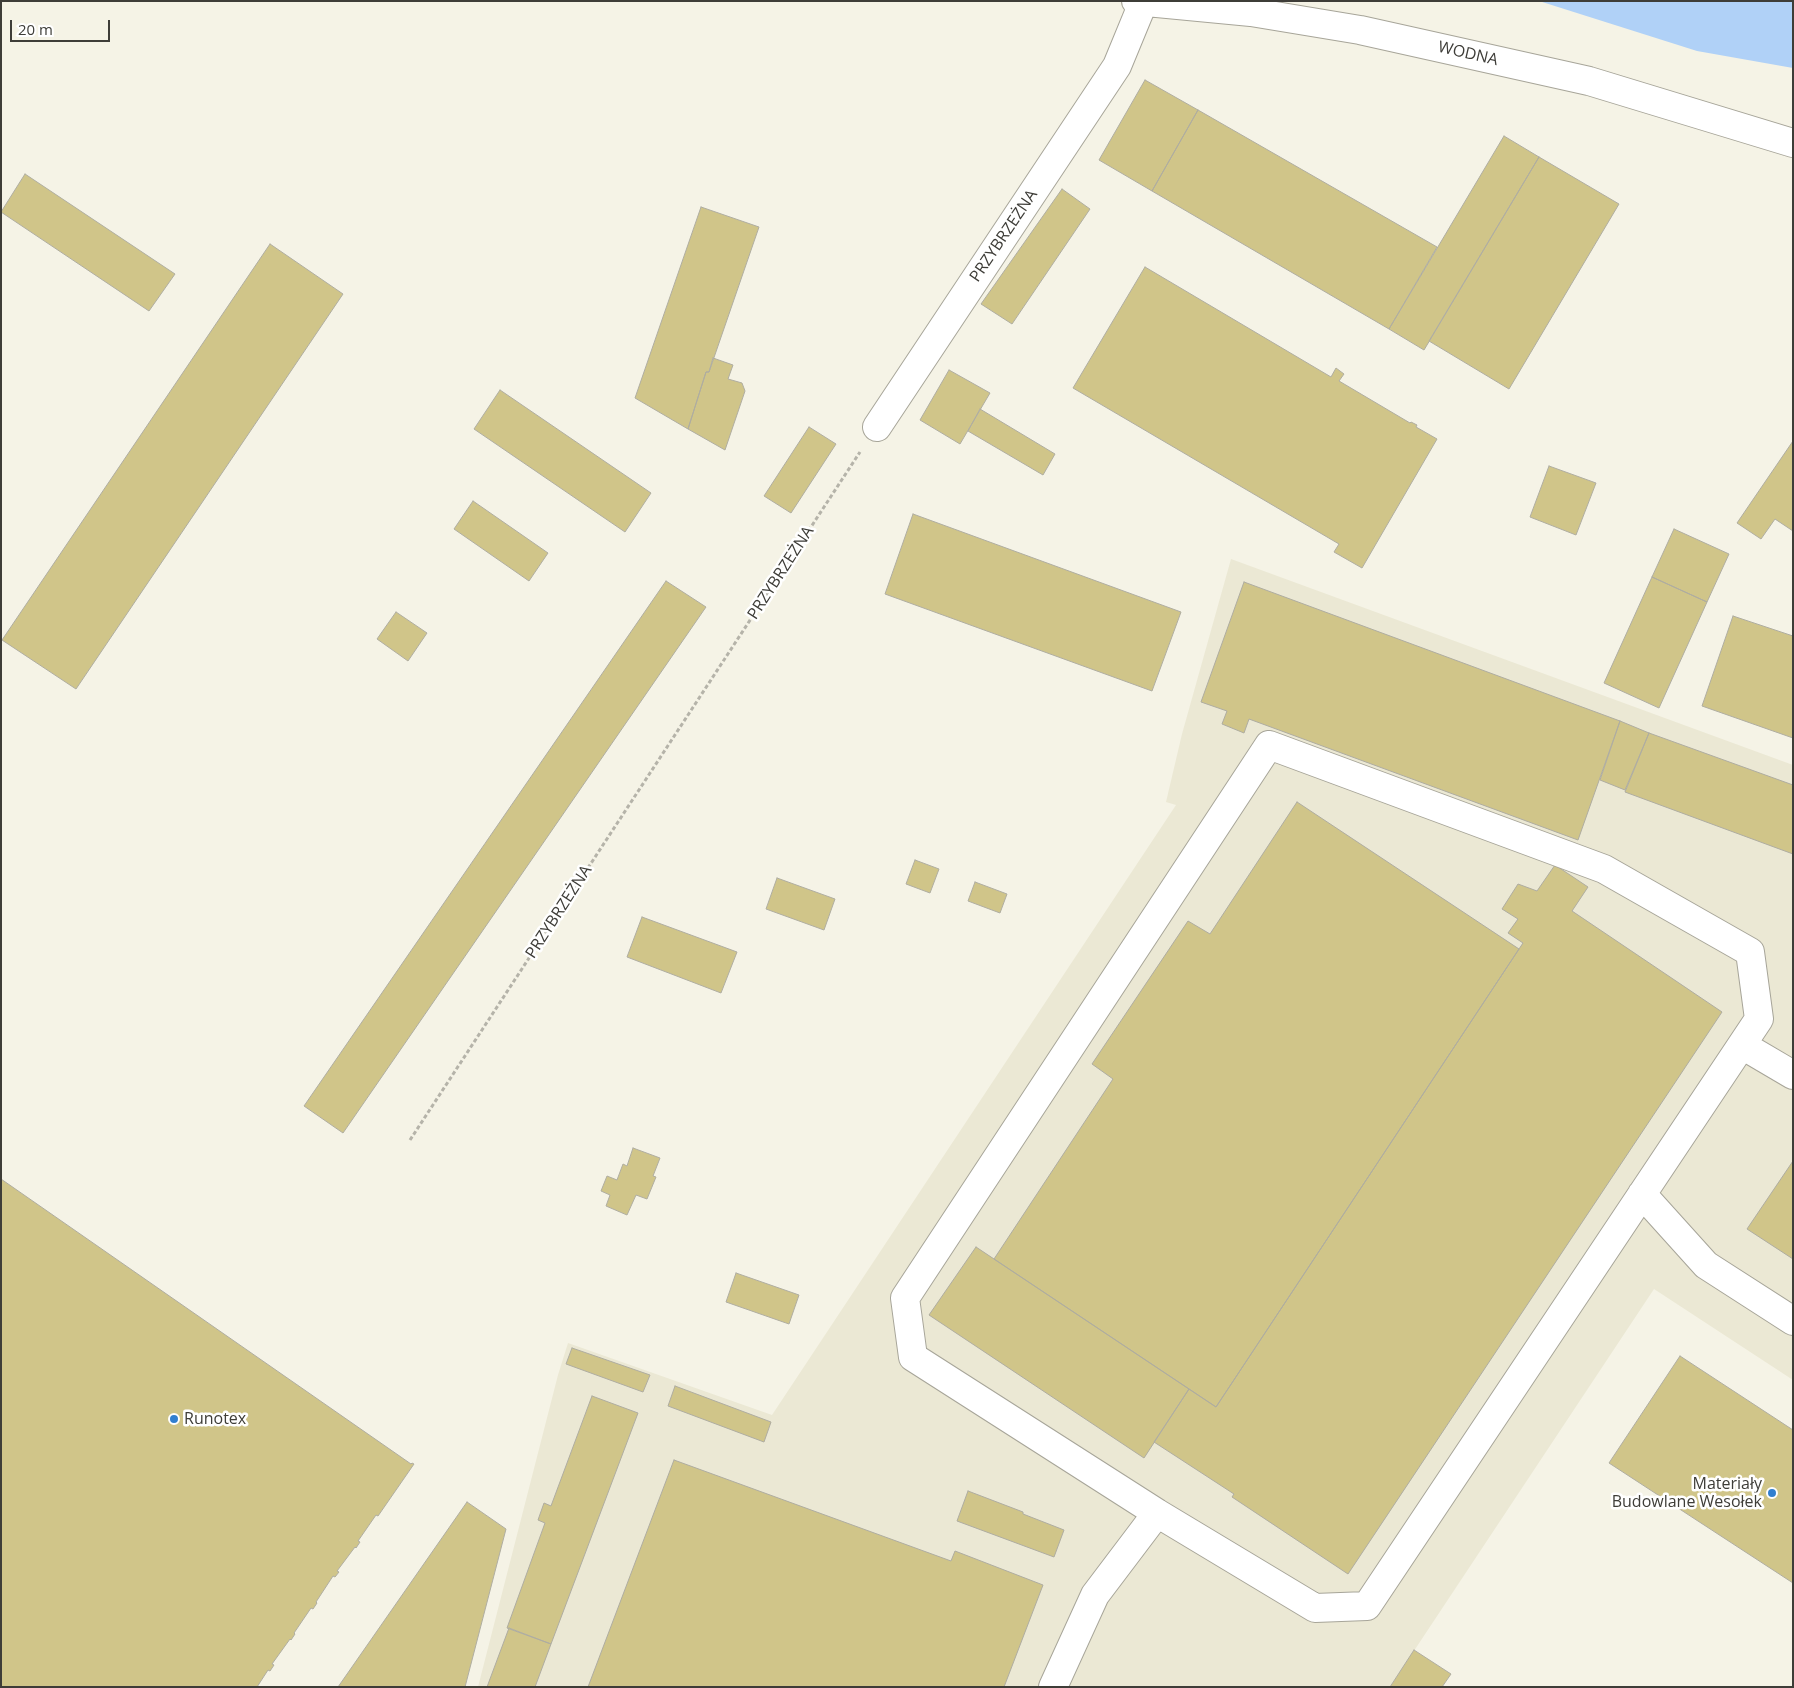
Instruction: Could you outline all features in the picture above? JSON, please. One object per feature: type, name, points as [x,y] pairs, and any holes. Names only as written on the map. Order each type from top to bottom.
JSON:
[{"type":"street","name":"WODNA","points":[[1139,2],[1251,12],[1360,30],[1589,81],[1793,143]]},
{"type":"street","name":"PRZYBRZEŻNA","points":[[877,427],[1117,66],[1139,2]]},
{"type":"street","points":[[1269,745],[1604,869],[1750,952],[1759,1020],[1642,1194],[1367,1606],[1315,1608],[1157,1513],[914,1357],[905,1298],[1269,745]]},
{"type":"street","points":[[1742,1044],[1793,1075]]},
{"type":"street","points":[[1642,1194],[1706,1266],[1793,1321]]},
{"type":"street","points":[[1053,1687],[1095,1595],[1157,1513]]},
{"type":"path","name":"PRZYBRZEŻNA","points":[[410,1140],[877,427]]},
{"type":"shaded area","points":[[1231,559],[1793,765],[1793,1380],[1654,1289],[1390,1687],[478,1687],[558,1375],[568,1343],[772,1415],[1176,805],[1166,802],[1182,734]]},
{"type":"water","points":[[1539,1],[1793,1],[1793,68],[1697,51]]},
{"type":"building","points":[[1145,80],[1198,110],[1152,191],[1099,160]]},
{"type":"building","points":[[1198,110],[1437,247],[1389,329],[1152,191]]},
{"type":"building","points":[[1504,136],[1539,157],[1424,350],[1389,329]]},
{"type":"building","points":[[1539,157],[1619,204],[1509,389],[1429,341]]},
{"type":"building","points":[[25,174],[175,274],[149,311],[1,212]]},
{"type":"building","points":[[1062,189],[1090,209],[1012,324],[981,304]]},
{"type":"building","points":[[701,207],[759,227],[709,372],[706,372],[688,429],[635,398]]},
{"type":"building","points":[[270,244],[343,294],[76,689],[2,640]]},
{"type":"building","points":[[1145,267],[1331,377],[1336,368],[1344,374],[1339,381],[1410,423],[1417,425],[1416,427],[1437,439],[1362,568],[1334,552],[1339,544],[1073,388]]},
{"type":"building","points":[[713,358],[733,365],[728,379],[742,383],[745,391],[725,450],[688,429],[706,372],[709,372]]},
{"type":"building","points":[[949,370],[990,393],[960,444],[920,420]]},
{"type":"building","points":[[500,390],[651,493],[625,532],[474,429]]},
{"type":"building","points":[[980,409],[1055,454],[1043,475],[968,431]]},
{"type":"building","points":[[809,427],[836,444],[791,513],[764,496]]},
{"type":"building","points":[[1793,441],[1793,531],[1775,519],[1761,539],[1737,523]]},
{"type":"building","points":[[1549,466],[1596,483],[1576,535],[1530,517]]},
{"type":"building","points":[[473,501],[548,553],[529,581],[454,529]]},
{"type":"building","points":[[913,514],[1181,612],[1152,691],[885,594]]},
{"type":"building","points":[[1674,529],[1729,554],[1707,602],[1652,577]]},
{"type":"building","points":[[1652,577],[1707,602],[1659,708],[1604,683]]},
{"type":"building","points":[[666,581],[706,607],[343,1133],[304,1106]]},
{"type":"building","points":[[1244,582],[1620,721],[1578,840],[1249,719],[1244,733],[1222,724],[1227,711],[1201,702]]},
{"type":"building","points":[[396,612],[427,633],[408,661],[377,639]]},
{"type":"building","points":[[1733,616],[1793,636],[1793,738],[1702,706]]},
{"type":"building","points":[[1620,721],[1649,733],[1625,790],[1600,780]]},
{"type":"building","points":[[1649,733],[1793,785],[1793,854],[1625,792]]},
{"type":"building","points":[[1297,802],[1519,949],[1216,1407],[994,1259],[1113,1079],[1092,1064],[1188,921],[1210,934]]},
{"type":"building","points":[[915,860],[939,869],[930,893],[906,884]]},
{"type":"building","points":[[1555,865],[1588,887],[1572,911],[1722,1012],[1348,1574],[1232,1497],[1234,1494],[1154,1442],[1189,1389],[1216,1407],[1523,943],[1508,933],[1518,919],[1502,909],[1518,884],[1537,891]]},
{"type":"building","points":[[777,878],[835,899],[824,930],[766,909]]},
{"type":"building","points":[[975,882],[1007,894],[1000,913],[968,901]]},
{"type":"building","points":[[642,917],[737,952],[721,993],[627,957]]},
{"type":"building","points":[[633,1148],[660,1158],[653,1176],[656,1177],[647,1199],[636,1195],[627,1215],[606,1206],[610,1195],[601,1191],[607,1176],[617,1180],[623,1164],[627,1166]]},
{"type":"building","points":[[1793,1161],[1793,1259],[1747,1229]]},
{"type":"building","name":"Runotex","points":[[1,1179],[411,1464],[414,1464],[358,1541],[360,1542],[356,1548],[337,1571],[339,1572],[335,1577],[333,1576],[313,1609],[311,1608],[291,1640],[272,1664],[274,1665],[270,1671],[268,1670],[257,1687],[1,1687]]},
{"type":"building","points":[[976,1247],[1189,1389],[1144,1458],[929,1315]]},
{"type":"building","points":[[736,1273],[799,1295],[789,1324],[726,1302]]},
{"type":"building","points":[[572,1348],[650,1375],[643,1392],[566,1364]]},
{"type":"building","points":[[1680,1356],[1793,1430],[1793,1583],[1609,1463]]},
{"type":"building","points":[[675,1386],[771,1422],[764,1442],[668,1406]]},
{"type":"building","points":[[592,1396],[638,1413],[551,1644],[507,1628],[545,1523],[538,1520],[544,1503],[551,1506]]},
{"type":"building","points":[[674,1460],[951,1561],[955,1551],[1043,1585],[1004,1687],[588,1687]]},
{"type":"building","points":[[968,1491],[1064,1530],[1054,1557],[957,1521]]},
{"type":"building","points":[[467,1502],[506,1529],[465,1687],[338,1687]]},
{"type":"building","points":[[509,1628],[551,1644],[535,1687],[487,1687]]},
{"type":"building","points":[[1414,1650],[1451,1674],[1442,1687],[1390,1687]]},
{"type":"place","name":"Runotex","points":[[174,1419]]},
{"type":"place","name":"Materiały Budowlane Wesołek","points":[[1772,1493]]}]
